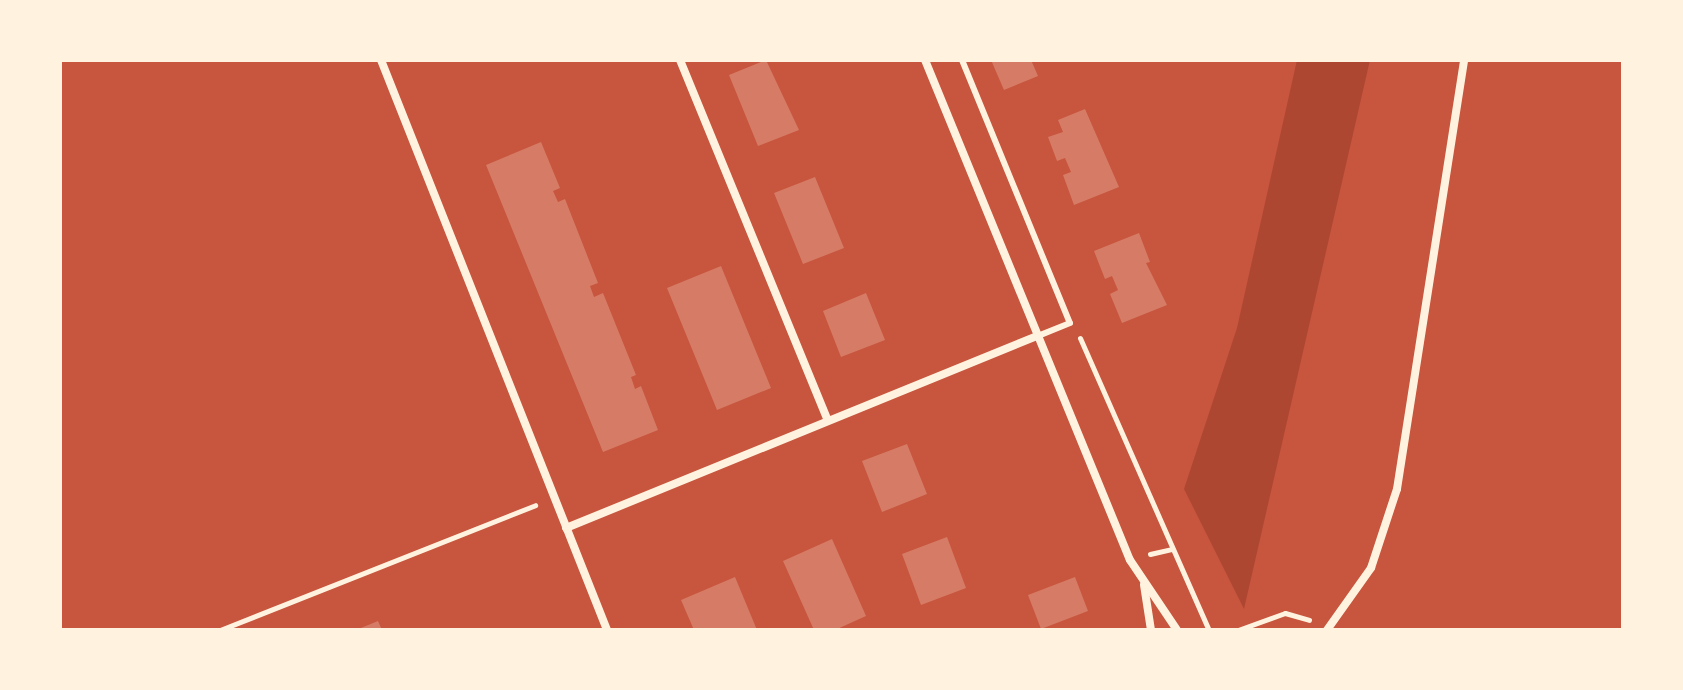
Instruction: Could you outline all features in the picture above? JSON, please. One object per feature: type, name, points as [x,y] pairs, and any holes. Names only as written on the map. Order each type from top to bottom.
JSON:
[{"type":"street","points":[[381,60],[607,630]]},
{"type":"street","points":[[680,60],[828,420]]},
{"type":"street","points":[[925,60],[1130,560],[1177,630]]},
{"type":"street","points":[[1325,627],[1371,568],[1397,489],[1464,60]]},
{"type":"street","points":[[566,528],[1037,336]]},
{"type":"street","points":[[1144,580],[1151,630]]},
{"type":"lane","points":[[962,60],[1070,323],[1037,336]]},
{"type":"path","points":[[1070,323],[1084,344],[1209,630]]},
{"type":"path","points":[[220,630],[555,498]]},
{"type":"path","points":[[1238,630],[1285,613],[1325,627]]},
{"type":"shaded area","points":[[1297,60],[1370,60],[1244,609],[1184,489],[1237,328]]},
{"type":"building","points":[[766,60],[799,130],[758,146],[729,75]]},
{"type":"building","points":[[991,60],[1031,60],[1038,76],[1004,90]]},
{"type":"building","points":[[1085,109],[1119,187],[1074,205],[1063,175],[1071,172],[1065,158],[1057,161],[1048,137],[1063,132],[1058,120]]},
{"type":"building","points":[[541,142],[560,188],[553,191],[558,202],[565,199],[598,283],[590,286],[594,297],[603,293],[636,375],[631,377],[635,389],[641,386],[658,430],[603,452],[486,165]]},
{"type":"building","points":[[815,177],[844,248],[803,264],[774,193]]},
{"type":"building","points":[[1139,233],[1150,262],[1146,263],[1167,305],[1122,323],[1110,294],[1118,290],[1112,276],[1105,279],[1094,251]]},
{"type":"building","points":[[721,266],[771,388],[717,410],[667,288]]},
{"type":"building","points":[[866,293],[885,340],[841,357],[823,311]]},
{"type":"building","points":[[907,444],[927,494],[882,512],[862,461]]},
{"type":"building","points":[[947,537],[966,588],[921,605],[902,554]]},
{"type":"building","points":[[832,539],[866,616],[835,630],[814,630],[783,561]]},
{"type":"building","points":[[735,577],[757,630],[694,630],[681,600]]},
{"type":"building","points":[[1075,577],[1088,611],[1041,629],[1028,595]]},
{"type":"building","points":[[378,621],[382,630],[356,630]]}]
